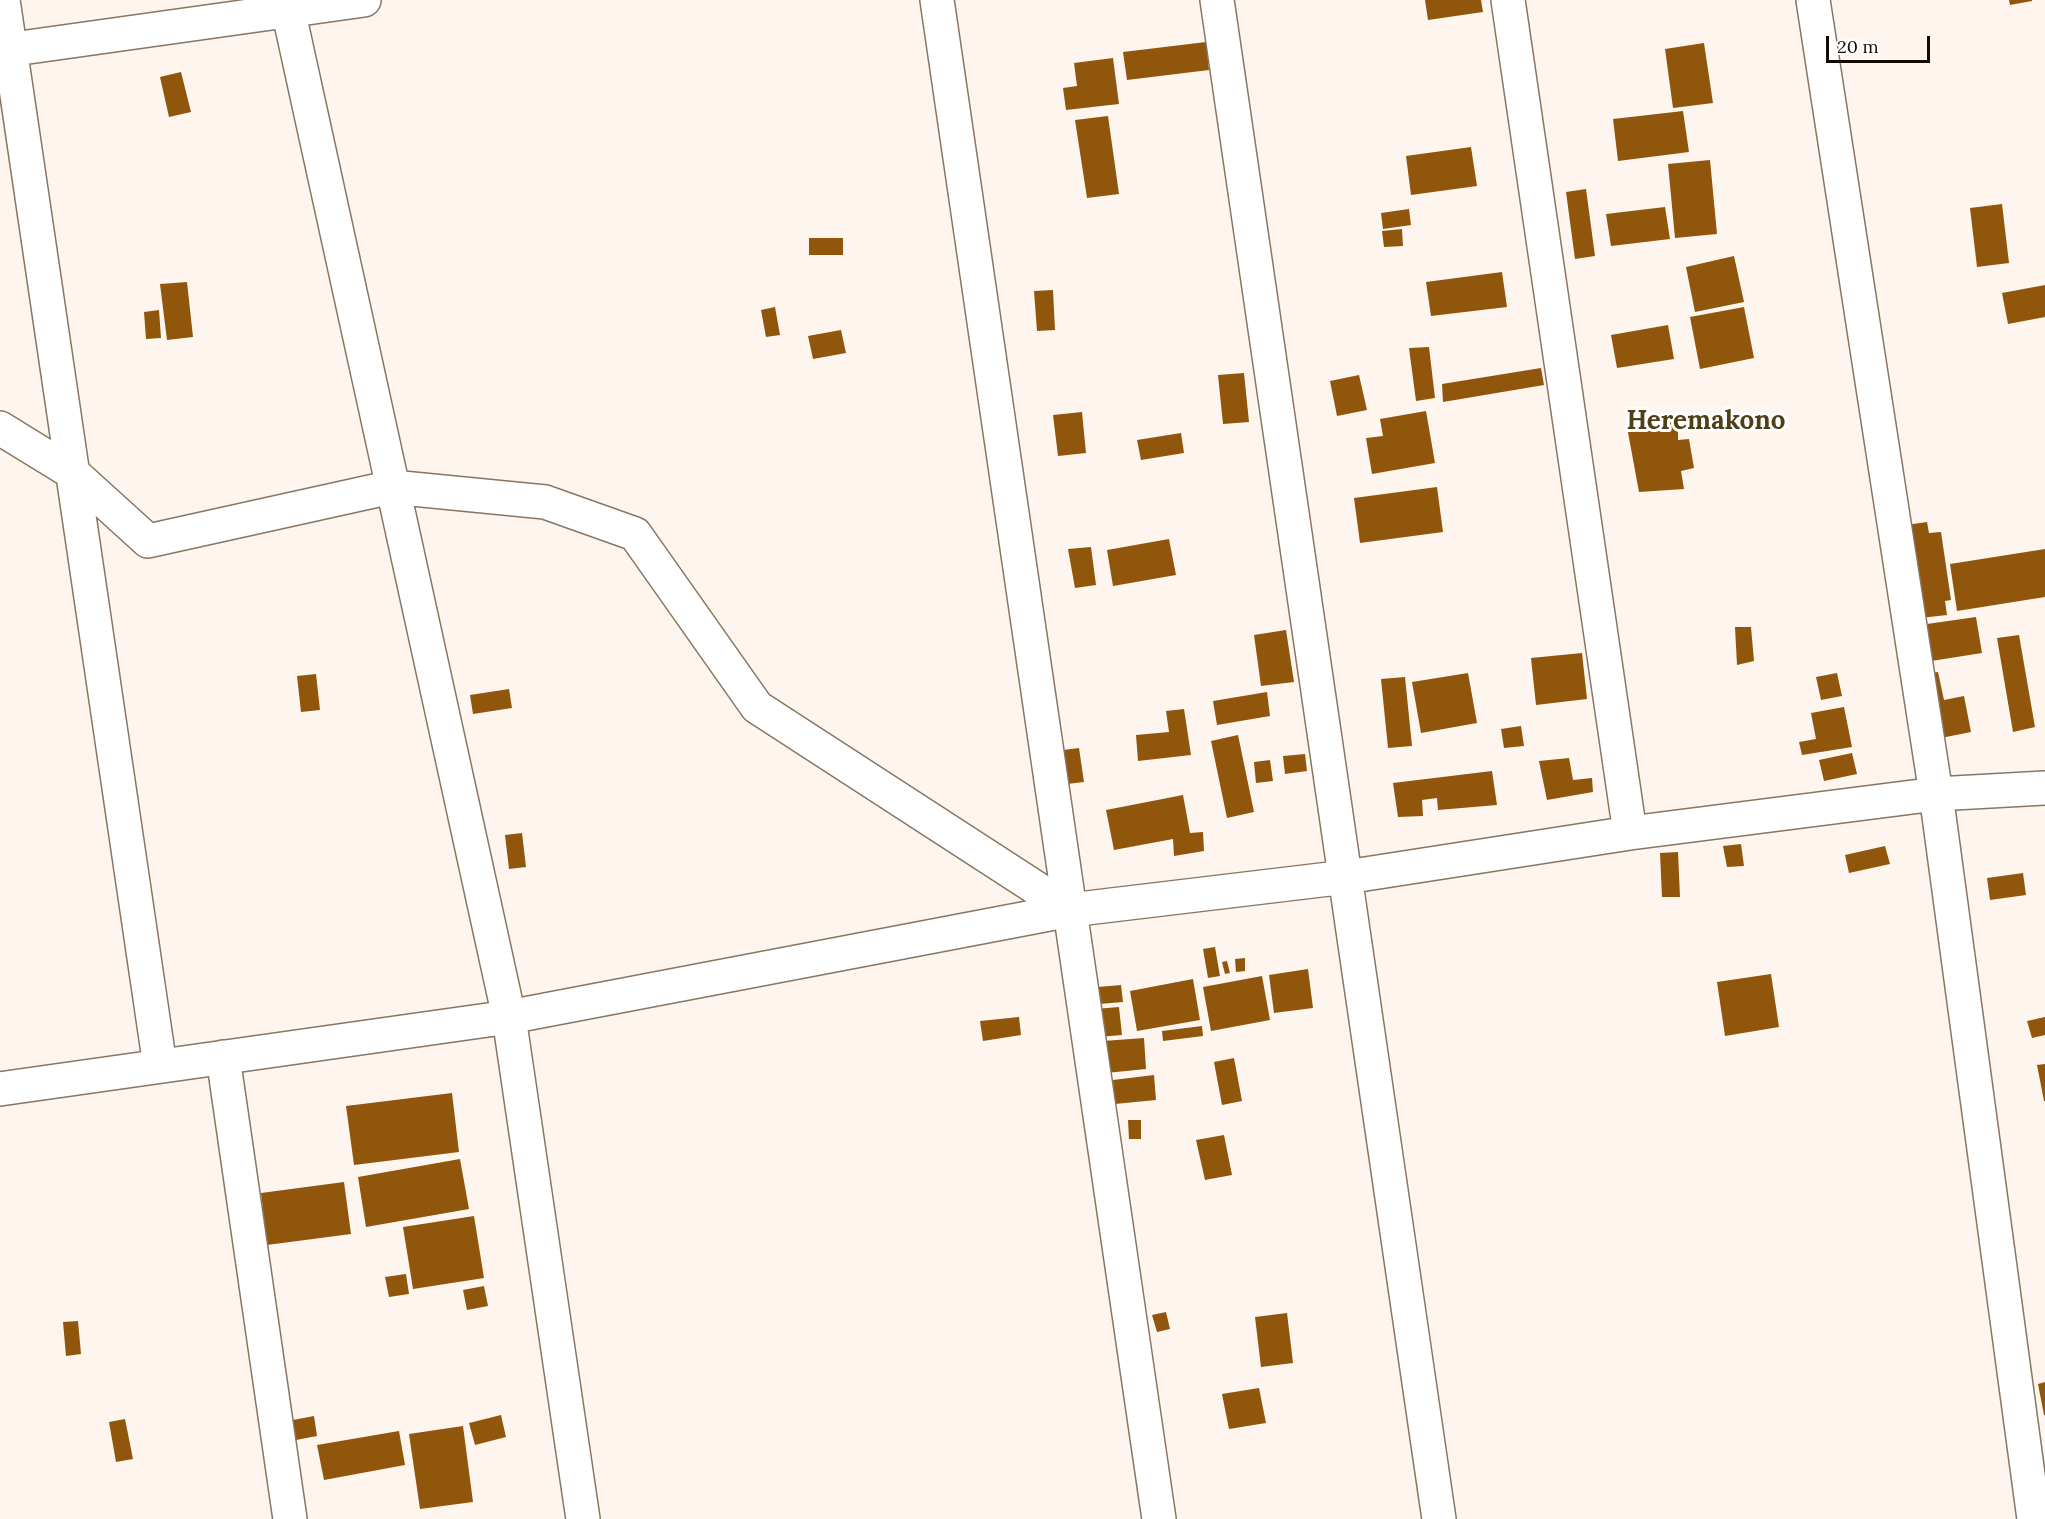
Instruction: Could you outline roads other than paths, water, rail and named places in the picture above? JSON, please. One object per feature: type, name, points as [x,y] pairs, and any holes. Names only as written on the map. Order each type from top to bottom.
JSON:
[{"type":"street","points":[[3,0],[5,50],[73,473],[160,1066]]},
{"type":"street","points":[[5,50],[286,5],[364,0]]},
{"type":"street","points":[[937,0],[1159,1519]]},
{"type":"street","points":[[1217,0],[1439,1519]]},
{"type":"street","points":[[1508,0],[1630,833]]},
{"type":"street","points":[[1813,0],[1936,794],[2034,1519]]},
{"type":"street","points":[[286,5],[509,1017],[583,1519]]},
{"type":"street","points":[[0,428],[73,473],[148,541],[392,487],[545,502],[635,534],[757,707],[1070,910]]},
{"type":"street","points":[[0,1089],[509,1017],[1070,910],[1346,877],[1630,833],[1936,794],[2045,788]]},
{"type":"street","points":[[223,1057],[290,1519]]},
{"type":"district","name":"Heremakono","points":[[1706,422]]}]
